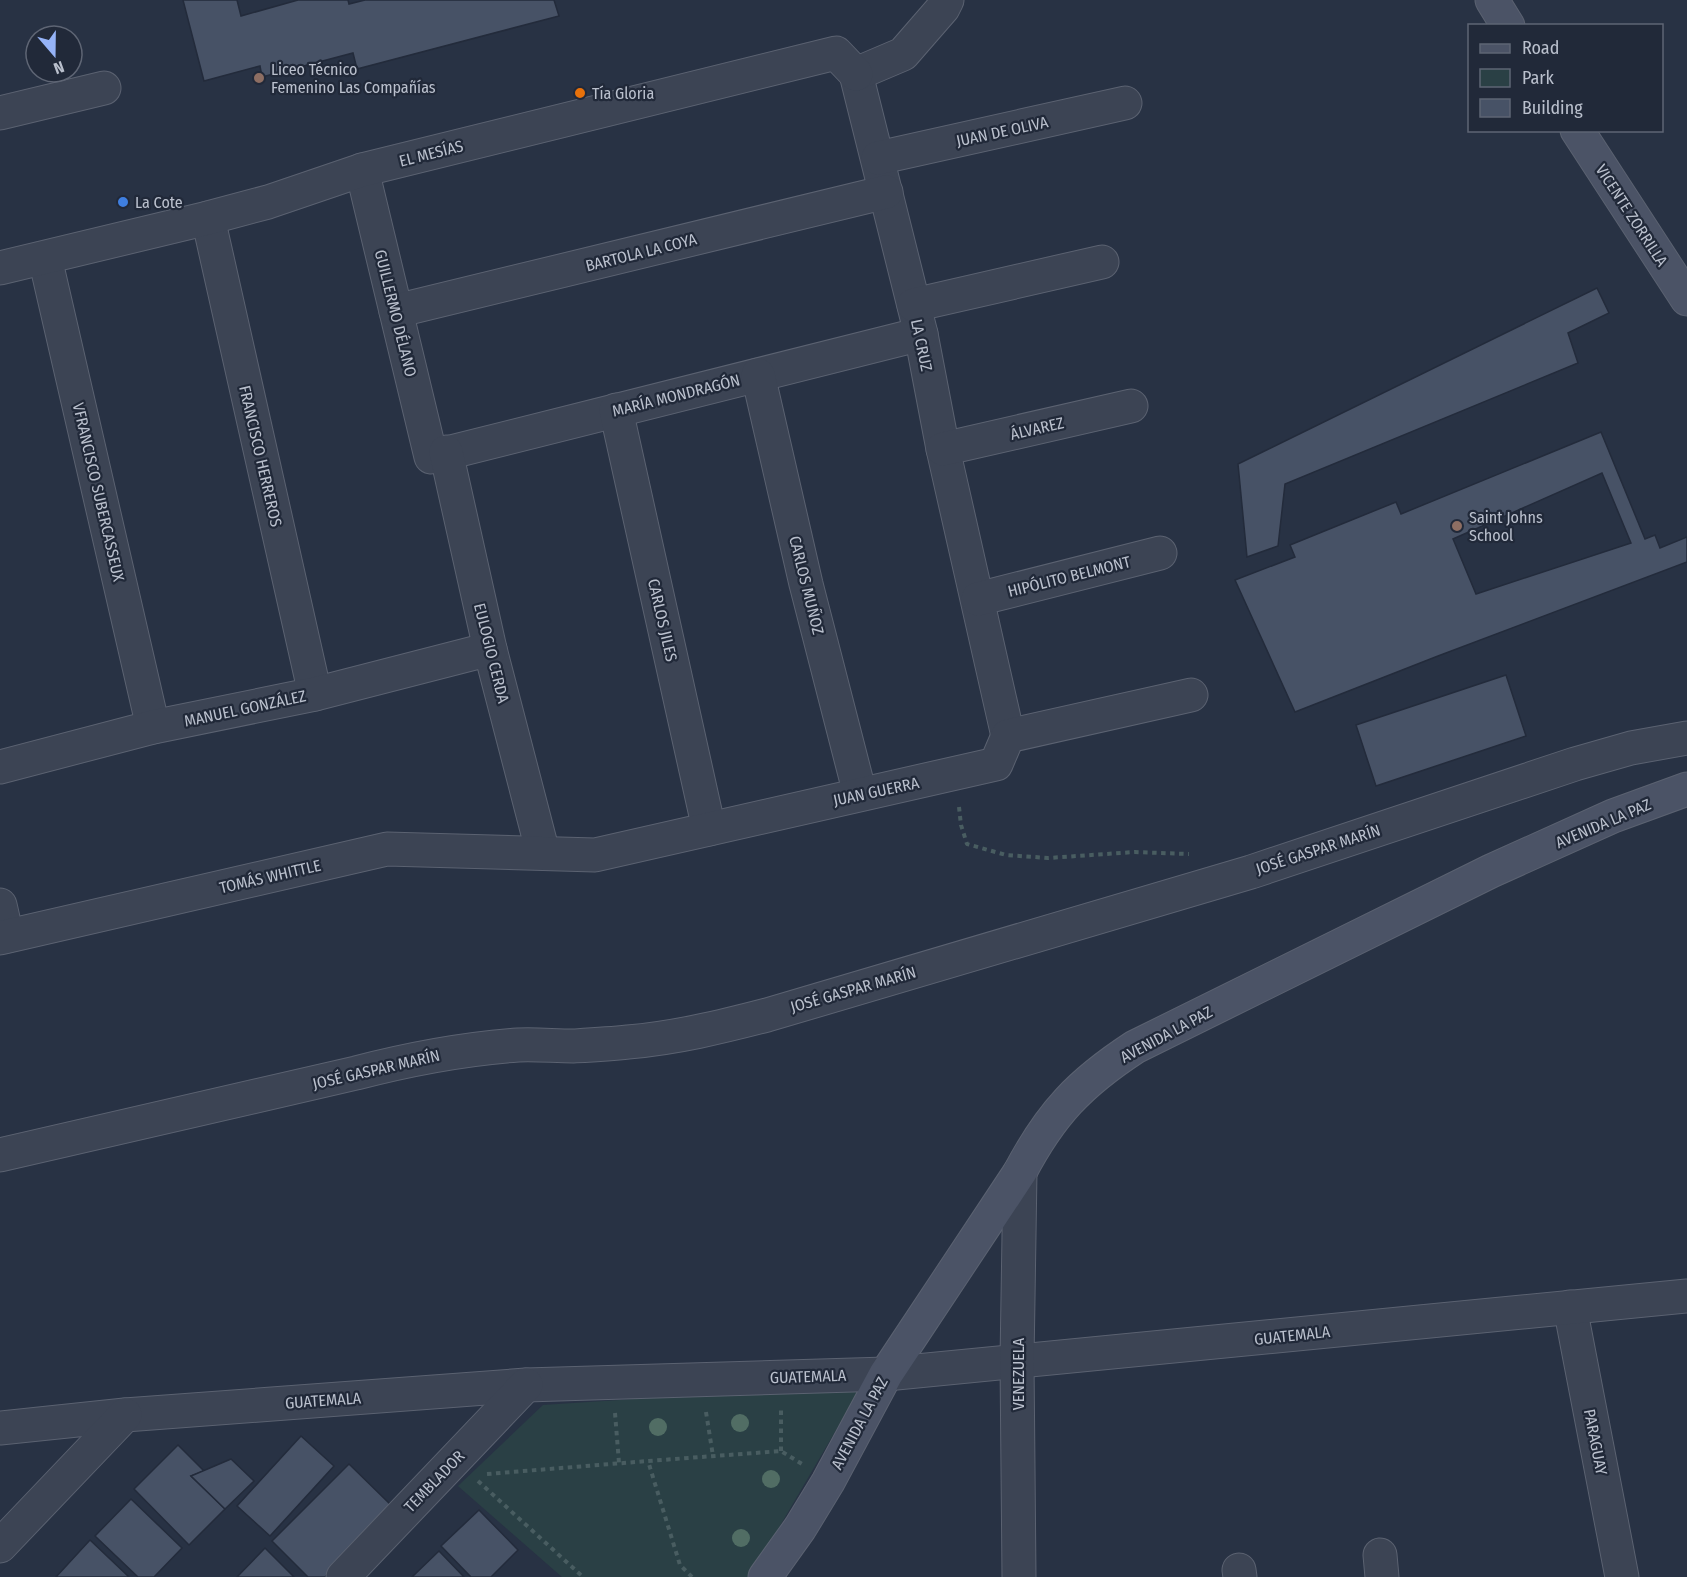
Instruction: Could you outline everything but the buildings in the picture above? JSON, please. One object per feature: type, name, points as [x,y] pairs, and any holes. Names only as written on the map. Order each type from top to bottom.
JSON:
[{"type":"main road","points":[[1492,0],[1507,24]]},
{"type":"main road","name":"VICENTE ZORRILLA","points":[[1578,132],[1687,299]]},
{"type":"main road","name":"AVENIDA LA PAZ","points":[[765,1577],[800,1528],[828,1482],[886,1374],[1020,1172],[1033,1147],[1066,1102],[1087,1082],[1110,1063],[1136,1047],[1491,872],[1613,816],[1687,789]]},
{"type":"street","points":[[856,74],[903,54],[943,8],[947,0]]},
{"type":"street","name":"EL MESÍAS","points":[[0,268],[268,202],[362,170],[836,53],[856,74]]},
{"type":"street","name":"LA CRUZ","points":[[856,74],[917,320],[943,449],[1008,736]]},
{"type":"street","points":[[0,113],[104,88]]},
{"type":"street","name":"JUAN DE OLIVA","points":[[878,158],[1125,103]]},
{"type":"street","name":"GUILLERMO DÉLANO","points":[[362,170],[396,312],[438,454]]},
{"type":"street","name":"BARTOLA LA COYA","points":[[396,312],[886,192]]},
{"type":"street","name":"FRANCISCO HERREROS","points":[[208,218],[315,694]]},
{"type":"street","name":"VFRANCISCO SUBERCASSEUX","points":[[45,258],[153,727]]},
{"type":"street","name":"MARÍA MONDRAGÓN","points":[[438,454],[758,375],[917,320],[1102,262]]},
{"type":"street","name":"CARLOS MUÑOZ","points":[[758,375],[806,584],[860,794]]},
{"type":"street","name":"ÁLVAREZ","points":[[943,449],[1131,406]]},
{"type":"street","name":"CARLOS JILES","points":[[616,410],[710,829]]},
{"type":"street","name":"EULOGIO CERDA","points":[[438,454],[543,853]]},
{"type":"street","name":"HIPÓLITO BELMONT","points":[[978,599],[1160,553]]},
{"type":"street","name":"MANUEL GONZÁLEZ","points":[[0,767],[153,727],[315,694],[490,649]]},
{"type":"street","points":[[1008,736],[1191,695]]},
{"type":"street","name":"JUAN GUERRA","points":[[543,853],[595,855],[996,764],[1008,736]]},
{"type":"street","name":"JOSÉ GASPAR MARÍN","points":[[0,1155],[440,1054],[522,1045],[575,1046],[629,1042],[722,1027],[1251,872],[1575,764],[1632,748],[1687,738]]},
{"type":"street","name":"TOMÁS WHITTLE","points":[[4,937],[387,849],[543,853]]},
{"type":"street","points":[[0,905],[4,937]]},
{"type":"street","name":"VENEZUELA","points":[[1019,1577],[1017,1361],[1020,1172]]},
{"type":"street","name":"GUATEMALA","points":[[0,1428],[125,1414],[526,1385],[886,1374],[1687,1296]]},
{"type":"street","name":"PARAGUAY","points":[[1570,1307],[1622,1577]]},
{"type":"street","name":"TEMBLADOR","points":[[343,1577],[526,1385]]},
{"type":"street","points":[[0,1546],[125,1414]]},
{"type":"path","points":[[960,773],[958,795],[960,825],[967,844],[1006,855],[1048,858],[1135,852],[1191,854]]},
{"type":"path","points":[[705,1402],[713,1456]]},
{"type":"path","points":[[781,1408],[781,1451]]},
{"type":"path","points":[[615,1409],[619,1463]]},
{"type":"path","points":[[483,1474],[781,1451],[810,1469]]},
{"type":"path","points":[[648,1461],[680,1565],[692,1577]]},
{"type":"path","points":[[472,1475],[583,1577]]},
{"type":"green space","points":[[863,1384],[750,1577],[562,1577],[458,1486],[543,1405]]},
{"type":"place","name":"Liceo Técnico Femenino Las Compañías","points":[[259,78]]},
{"type":"place","name":"Tía Gloria","points":[[580,93]]},
{"type":"place","name":"La Cote","points":[[123,202]]},
{"type":"place","name":"Saint Johns School","points":[[1457,526]]}]
